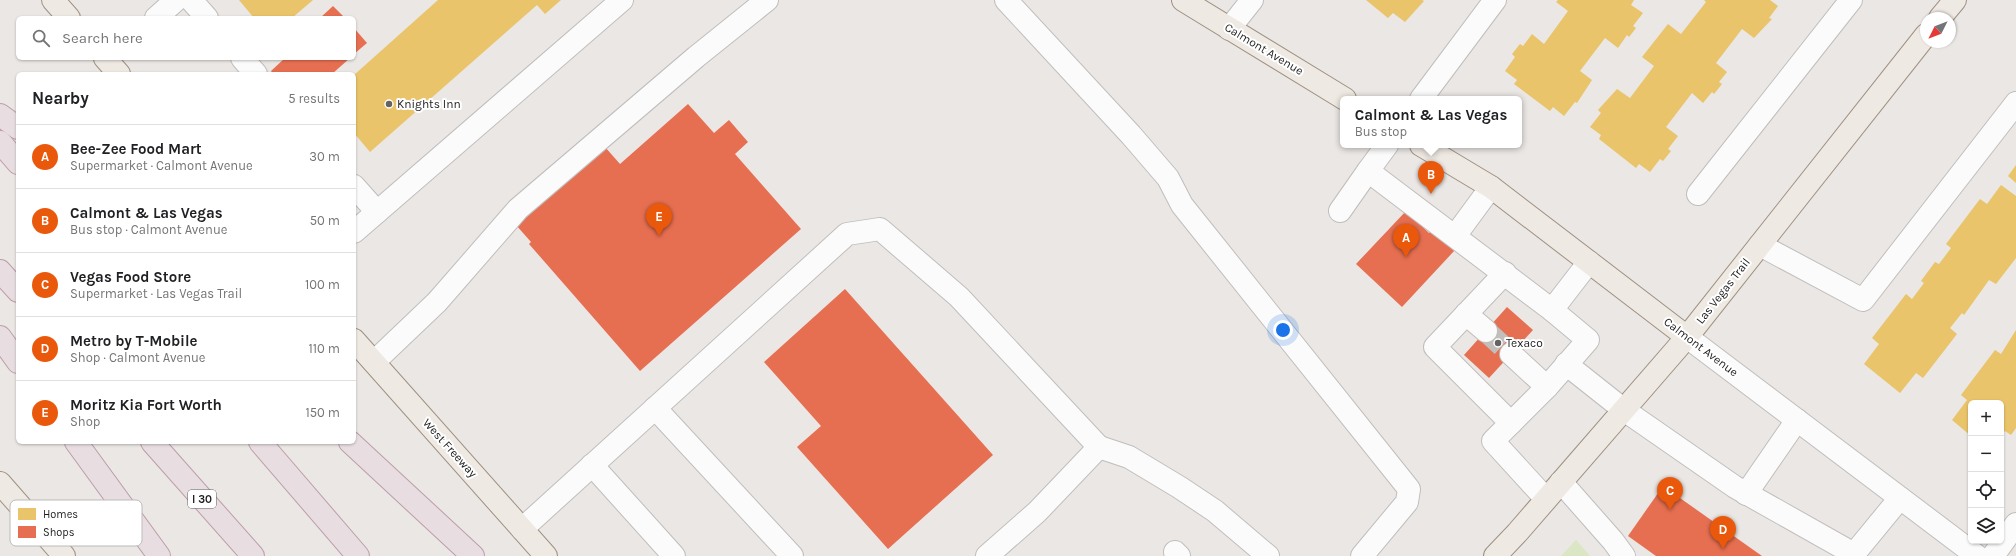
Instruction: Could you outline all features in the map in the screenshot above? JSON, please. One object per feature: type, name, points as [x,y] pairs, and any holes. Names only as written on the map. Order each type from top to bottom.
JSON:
[{"type":"highway","points":[[0,115],[16,127]]},
{"type":"highway","points":[[0,142],[16,161]]},
{"type":"highway","points":[[0,271],[16,289]]},
{"type":"highway","points":[[0,337],[16,359]]},
{"type":"highway","points":[[77,444],[118,500]]},
{"type":"highway","name":"I 30","points":[[154,444],[253,556]]},
{"type":"highway","points":[[262,444],[358,556]]},
{"type":"highway","points":[[352,444],[473,556]]},
{"type":"highway","points":[[142,533],[159,556]]},
{"type":"main road","points":[[53,0],[67,16]]},
{"type":"main road","name":"Calmont Avenue","points":[[1183,0],[1340,96]]},
{"type":"main road","points":[[1945,12],[1955,0]]},
{"type":"main road","name":"Las Vegas Trail","points":[[1495,556],[1687,337],[1920,43]]},
{"type":"main road","name":"Calmont Avenue","points":[[1426,148],[1491,187],[1687,337]]},
{"type":"main road","name":"West Freeway","points":[[356,342],[546,556]]},
{"type":"main road","points":[[0,483],[15,500]]},
{"type":"main road","points":[[55,546],[64,556]]},
{"type":"street","points":[[158,16],[176,0]]},
{"type":"street","points":[[191,0],[205,16]]},
{"type":"street","points":[[356,230],[622,0]]},
{"type":"street","points":[[374,362],[437,302],[518,209],[696,57],[767,0]]},
{"type":"street","points":[[1006,0],[1131,135],[1168,178],[1182,205],[1409,489],[1407,502],[1362,556]]},
{"type":"street","points":[[1229,28],[1252,0]]},
{"type":"street","points":[[1423,96],[1495,0]]},
{"type":"street","points":[[1698,194],[1851,0]]},
{"type":"street","points":[[244,60],[254,72]]},
{"type":"street","points":[[1760,245],[1863,300],[2016,103]]},
{"type":"street","points":[[1340,211],[1385,148]]},
{"type":"street","points":[[1368,171],[1505,273],[1588,340],[1547,386],[1493,441],[1546,499]]},
{"type":"street","points":[[1456,236],[1491,187]]},
{"type":"street","points":[[356,188],[376,212]]},
{"type":"street","points":[[522,529],[847,234],[880,229],[960,297],[1099,448],[1129,457],[1179,487],[1215,512],[1268,556]]},
{"type":"street","points":[[1552,310],[1589,262]]},
{"type":"street","points":[[1505,273],[1435,346],[1511,423]]},
{"type":"street","points":[[1466,314],[1486,331]]},
{"type":"street","name":"Calmont Avenue","points":[[1687,337],[1900,498],[1963,552]]},
{"type":"street","points":[[1511,354],[1547,386]]},
{"type":"street","points":[[1566,364],[1624,410],[1746,494],[1853,555],[1900,498]]},
{"type":"street","points":[[655,408],[792,556]]},
{"type":"street","points":[[1746,494],[1797,420]]},
{"type":"street","points":[[987,556],[1037,512],[1099,448]]},
{"type":"street","points":[[592,465],[674,556]]},
{"type":"street","points":[[1561,482],[1613,541],[1624,556]]},
{"type":"street","points":[[1993,556],[2016,524]]},
{"type":"green space","points":[[1576,540],[1590,556],[1561,556]]},
{"type":"building: Homes","points":[[239,0],[313,0],[294,16],[252,16]]},
{"type":"building: Homes","name":"Knights Inn","points":[[438,0],[561,0],[545,14],[537,5],[370,152],[356,135],[356,73]]},
{"type":"building: Homes","points":[[1366,0],[1424,1],[1405,22],[1393,13],[1388,18]]},
{"type":"building: Homes","points":[[1558,0],[1634,0],[1631,5],[1643,13],[1633,26],[1636,28],[1629,37],[1627,35],[1618,48],[1605,38],[1580,71],[1592,80],[1577,103],[1575,102],[1564,116],[1553,107],[1550,111],[1514,84],[1517,80],[1505,71],[1515,57],[1512,54],[1520,44],[1523,46],[1532,34],[1544,44],[1568,11],[1556,2]]},
{"type":"building: Homes","points":[[1704,0],[1770,0],[1778,6],[1769,18],[1772,19],[1754,38],[1742,29],[1716,63],[1727,72],[1719,82],[1722,84],[1714,94],[1712,92],[1703,103],[1692,93],[1666,127],[1678,136],[1668,149],[1671,151],[1663,161],[1660,159],[1650,172],[1639,164],[1636,168],[1599,139],[1601,135],[1590,127],[1601,113],[1598,110],[1617,89],[1630,98],[1654,66],[1642,57],[1668,24],[1681,34],[1706,2]]},
{"type":"building: Homes","points":[[2016,165],[2016,183],[2008,176]]},
{"type":"building: Homes","points":[[2001,185],[2016,196],[2016,258],[1996,284],[1989,280],[1964,315],[1962,313],[1950,328],[1957,334],[1923,378],[1916,373],[1900,393],[1864,364],[1879,344],[1872,338],[1906,294],[1912,299],[1924,283],[1921,281],[1935,262],[1939,264],[1951,248],[1946,244],[1980,199],[1987,204]]},
{"type":"building: Homes","points":[[2016,330],[2016,428],[2011,435],[2005,431],[2004,432],[2004,400],[1968,400],[1968,433],[1952,420],[1967,400],[1961,395],[1995,350],[2001,354]]},
{"type":"building: Shops","points":[[333,6],[343,16],[322,16]]},
{"type":"building: Shops","points":[[356,30],[367,43],[356,52]]},
{"type":"building: Shops","points":[[283,60],[348,60],[334,72],[271,71]]},
{"type":"building: Shops","points":[[688,104],[714,133],[729,120],[748,142],[735,154],[801,229],[640,371],[529,244],[531,242],[516,225],[605,147],[620,164]]},
{"type":"building: Shops","points":[[1406,211],[1429,233],[1433,229],[1455,250],[1402,307],[1356,264]]},
{"type":"building: Shops","points":[[845,289],[993,455],[888,549],[797,447],[821,426],[764,362]]},
{"type":"building: Shops","name":"Texaco","points":[[1507,307],[1533,330],[1489,378],[1464,355]]},
{"type":"building: Shops","points":[[1663,486],[1762,556],[1656,556],[1628,536]]},
{"type":"tunnel","points":[[1486,331],[1511,354]]},
{"type":"place","name":"Knights Inn","points":[[389,104]]},
{"type":"place","name":"Calmont & Las Vegas","points":[[1431,194]]},
{"type":"place","name":"Moritz Kia Fort Worth","points":[[659,236]]},
{"type":"place","name":"Bee-Zee Food Mart","points":[[1406,257]]},
{"type":"place","name":"Texaco","points":[[1498,343]]},
{"type":"place","name":"Vegas Food Store","points":[[1670,510]]},
{"type":"place","name":"Metro by T-Mobile","points":[[1723,549]]}]
